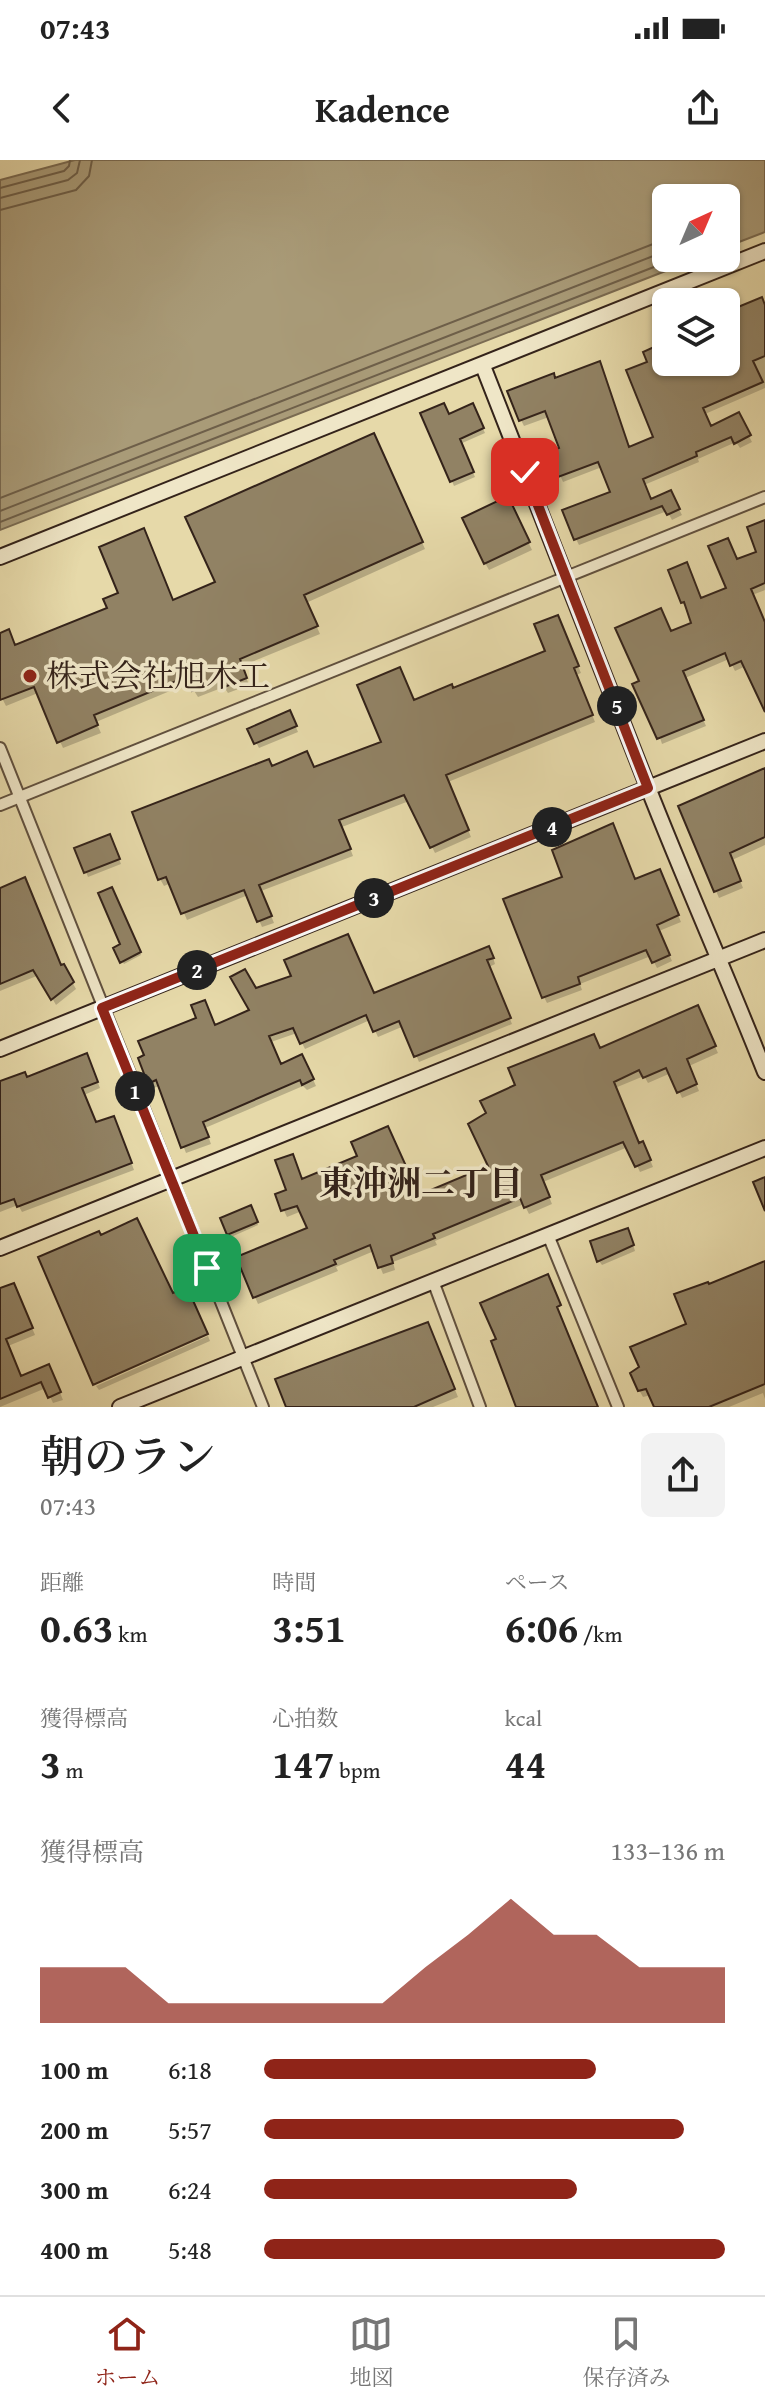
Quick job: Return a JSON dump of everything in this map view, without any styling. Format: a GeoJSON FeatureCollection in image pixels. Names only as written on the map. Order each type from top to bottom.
{"type":"FeatureCollection","features":[{"type":"Feature","properties":{"kind":"street"},"geometry":{"type":"LineString","coordinates":[[0,558],[765,251]]}},
{"type":"Feature","properties":{"kind":"street"},"geometry":{"type":"LineString","coordinates":[[0,558],[765,251]]}},
{"type":"Feature","properties":{"kind":"street"},"geometry":{"type":"LineString","coordinates":[[483,366],[648,788],[765,1072]]}},
{"type":"Feature","properties":{"kind":"street"},"geometry":{"type":"LineString","coordinates":[[0,805],[765,497]]}},
{"type":"Feature","properties":{"kind":"street"},"geometry":{"type":"LineString","coordinates":[[0,1049],[765,741]]}},
{"type":"Feature","properties":{"kind":"street"},"geometry":{"type":"LineString","coordinates":[[0,748],[263,1407]]}},
{"type":"Feature","properties":{"kind":"street"},"geometry":{"type":"LineString","coordinates":[[0,1248],[765,940]]}},
{"type":"Feature","properties":{"kind":"street"},"geometry":{"type":"LineString","coordinates":[[120,1407],[765,1148]]}},
{"type":"Feature","properties":{"kind":"street"},"geometry":{"type":"LineString","coordinates":[[548,1235],[618,1407]]}},
{"type":"Feature","properties":{"kind":"street"},"geometry":{"type":"LineString","coordinates":[[433,1281],[477,1406]]}},
{"type":"Feature","properties":{"kind":"water"},"geometry":{"type":"Polygon","coordinates":[[[75,160],[765,160],[765,232],[740,242],[740,184],[652,184],[652,272],[663,272],[0,530],[0,180],[75,160]]]}},
{"type":"Feature","properties":{"kind":"building"},"geometry":{"type":"Polygon","coordinates":[[[762,297],[765,305],[765,356],[753,361],[763,382],[703,408],[711,426],[739,412],[751,435],[734,444],[731,437],[696,452],[697,456],[643,479],[651,499],[671,490],[680,509],[667,515],[662,506],[574,540],[562,510],[610,492],[598,462],[558,477],[552,462],[543,466],[539,456],[559,448],[545,411],[519,421],[507,391],[554,373],[555,378],[600,361],[629,447],[653,437],[626,370],[647,362],[643,352],[652,348],[652,376],[740,376],[740,306],[762,297]]]}},
{"type":"Feature","properties":{"kind":"building"},"geometry":{"type":"Polygon","coordinates":[[[444,403],[449,414],[473,403],[484,428],[460,439],[474,472],[450,482],[420,413],[444,403]]]}},
{"type":"Feature","properties":{"kind":"building"},"geometry":{"type":"Polygon","coordinates":[[[374,433],[423,542],[304,595],[318,626],[240,659],[247,678],[222,688],[219,680],[192,691],[186,677],[94,715],[98,725],[57,743],[34,687],[0,700],[0,633],[9,629],[15,645],[107,608],[103,599],[118,593],[99,547],[144,528],[173,600],[215,582],[185,517],[374,433]]]}},
{"type":"Feature","properties":{"kind":"building"},"geometry":{"type":"Polygon","coordinates":[[[508,496],[530,542],[484,564],[462,518],[508,496]]]}},
{"type":"Feature","properties":{"kind":"building"},"geometry":{"type":"Polygon","coordinates":[[[765,520],[765,583],[751,589],[765,622],[765,712],[741,661],[730,666],[725,653],[683,671],[704,720],[657,739],[632,684],[639,681],[615,628],[661,608],[671,631],[691,623],[668,570],[687,562],[701,598],[726,588],[708,546],[728,538],[737,559],[756,552],[747,527],[765,520]]]}},
{"type":"Feature","properties":{"kind":"building"},"geometry":{"type":"Polygon","coordinates":[[[558,615],[579,666],[574,668],[593,715],[446,775],[469,830],[430,848],[404,795],[339,820],[351,849],[259,885],[272,916],[257,922],[244,890],[181,914],[166,877],[158,880],[132,812],[269,759],[272,766],[307,751],[314,767],[381,742],[357,685],[400,667],[414,700],[452,684],[453,688],[545,651],[534,624],[558,615]]]}},
{"type":"Feature","properties":{"kind":"building"},"geometry":{"type":"Polygon","coordinates":[[[290,710],[297,726],[254,744],[247,729],[290,710]]]}},
{"type":"Feature","properties":{"kind":"building"},"geometry":{"type":"Polygon","coordinates":[[[765,768],[765,837],[730,853],[741,881],[714,892],[678,806],[765,768]]]}},
{"type":"Feature","properties":{"kind":"building"},"geometry":{"type":"Polygon","coordinates":[[[613,823],[635,879],[660,869],[679,915],[657,925],[670,955],[652,963],[646,950],[578,977],[580,984],[542,998],[503,899],[562,877],[552,850],[613,823]]]}},
{"type":"Feature","properties":{"kind":"building"},"geometry":{"type":"Polygon","coordinates":[[[110,834],[120,859],[84,873],[74,848],[110,834]]]}},
{"type":"Feature","properties":{"kind":"building"},"geometry":{"type":"Polygon","coordinates":[[[25,877],[61,965],[64,964],[74,982],[51,1000],[33,970],[0,984],[0,888],[25,877]]]}},
{"type":"Feature","properties":{"kind":"building"},"geometry":{"type":"Polygon","coordinates":[[[112,887],[141,952],[120,963],[113,948],[120,944],[98,893],[112,887]]]}},
{"type":"Feature","properties":{"kind":"building"},"geometry":{"type":"Polygon","coordinates":[[[348,934],[374,993],[489,946],[494,958],[487,960],[511,1018],[414,1057],[399,1021],[373,1032],[366,1015],[300,1044],[293,1028],[269,1036],[281,1064],[302,1054],[314,1079],[302,1085],[300,1080],[203,1122],[209,1137],[181,1148],[156,1080],[148,1084],[138,1058],[144,1055],[138,1041],[196,1018],[191,1005],[205,1000],[215,1025],[249,1010],[230,977],[245,969],[256,988],[291,976],[284,960],[348,934]]]}},
{"type":"Feature","properties":{"kind":"building"},"geometry":{"type":"Polygon","coordinates":[[[698,1005],[716,1046],[687,1059],[697,1084],[677,1093],[666,1068],[643,1078],[639,1070],[614,1082],[639,1143],[643,1141],[651,1160],[635,1167],[623,1142],[541,1175],[550,1197],[524,1208],[520,1198],[433,1234],[435,1238],[391,1256],[393,1263],[378,1268],[370,1245],[334,1260],[336,1264],[253,1298],[236,1257],[307,1228],[297,1206],[281,1211],[275,1194],[286,1190],[275,1160],[293,1154],[302,1179],[357,1156],[351,1142],[388,1126],[419,1195],[488,1166],[468,1124],[486,1113],[480,1101],[515,1085],[508,1068],[594,1034],[600,1048],[698,1005]]]}},
{"type":"Feature","properties":{"kind":"building"},"geometry":{"type":"Polygon","coordinates":[[[87,1053],[98,1082],[82,1088],[96,1122],[114,1116],[132,1163],[17,1207],[14,1199],[0,1204],[0,1081],[25,1072],[27,1077],[87,1053]]]}},
{"type":"Feature","properties":{"kind":"building"},"geometry":{"type":"Polygon","coordinates":[[[765,1177],[765,1211],[753,1182],[765,1177]]]}},
{"type":"Feature","properties":{"kind":"building"},"geometry":{"type":"Polygon","coordinates":[[[251,1205],[258,1222],[227,1235],[220,1218],[251,1205]]]}},
{"type":"Feature","properties":{"kind":"building"},"geometry":{"type":"Polygon","coordinates":[[[137,1218],[173,1293],[187,1287],[208,1334],[93,1385],[38,1257],[99,1231],[101,1235],[137,1218]]]}},
{"type":"Feature","properties":{"kind":"building"},"geometry":{"type":"Polygon","coordinates":[[[628,1228],[634,1245],[597,1262],[590,1241],[628,1228]]]}},
{"type":"Feature","properties":{"kind":"building"},"geometry":{"type":"Polygon","coordinates":[[[765,1261],[765,1384],[709,1407],[654,1407],[646,1389],[638,1391],[630,1373],[639,1367],[630,1347],[686,1324],[674,1294],[709,1284],[765,1261]]]}},
{"type":"Feature","properties":{"kind":"building"},"geometry":{"type":"Polygon","coordinates":[[[548,1274],[561,1305],[557,1307],[598,1407],[516,1407],[491,1341],[496,1339],[480,1303],[548,1274]]]}},
{"type":"Feature","properties":{"kind":"building"},"geometry":{"type":"Polygon","coordinates":[[[14,1283],[33,1328],[6,1339],[21,1376],[49,1364],[61,1392],[48,1398],[41,1382],[0,1399],[0,1288],[14,1283]]]}},
{"type":"Feature","properties":{"kind":"building"},"geometry":{"type":"Polygon","coordinates":[[[428,1322],[455,1389],[414,1407],[286,1407],[275,1379],[428,1322]]]}},
{"type":"Feature","properties":{"kind":"place","name":"株式会社旭木工"},"geometry":{"type":"Point","coordinates":[30,676]}},
{"type":"Feature","properties":{"kind":"district","name":"東沖洲二丁目"},"geometry":{"type":"Point","coordinates":[421,1183]}},
{"type":"Feature","properties":{"kind":"route"},"geometry":{"type":"LineString","coordinates":[[207,1268],[102,1008],[648,788],[525,472]]}}]}
